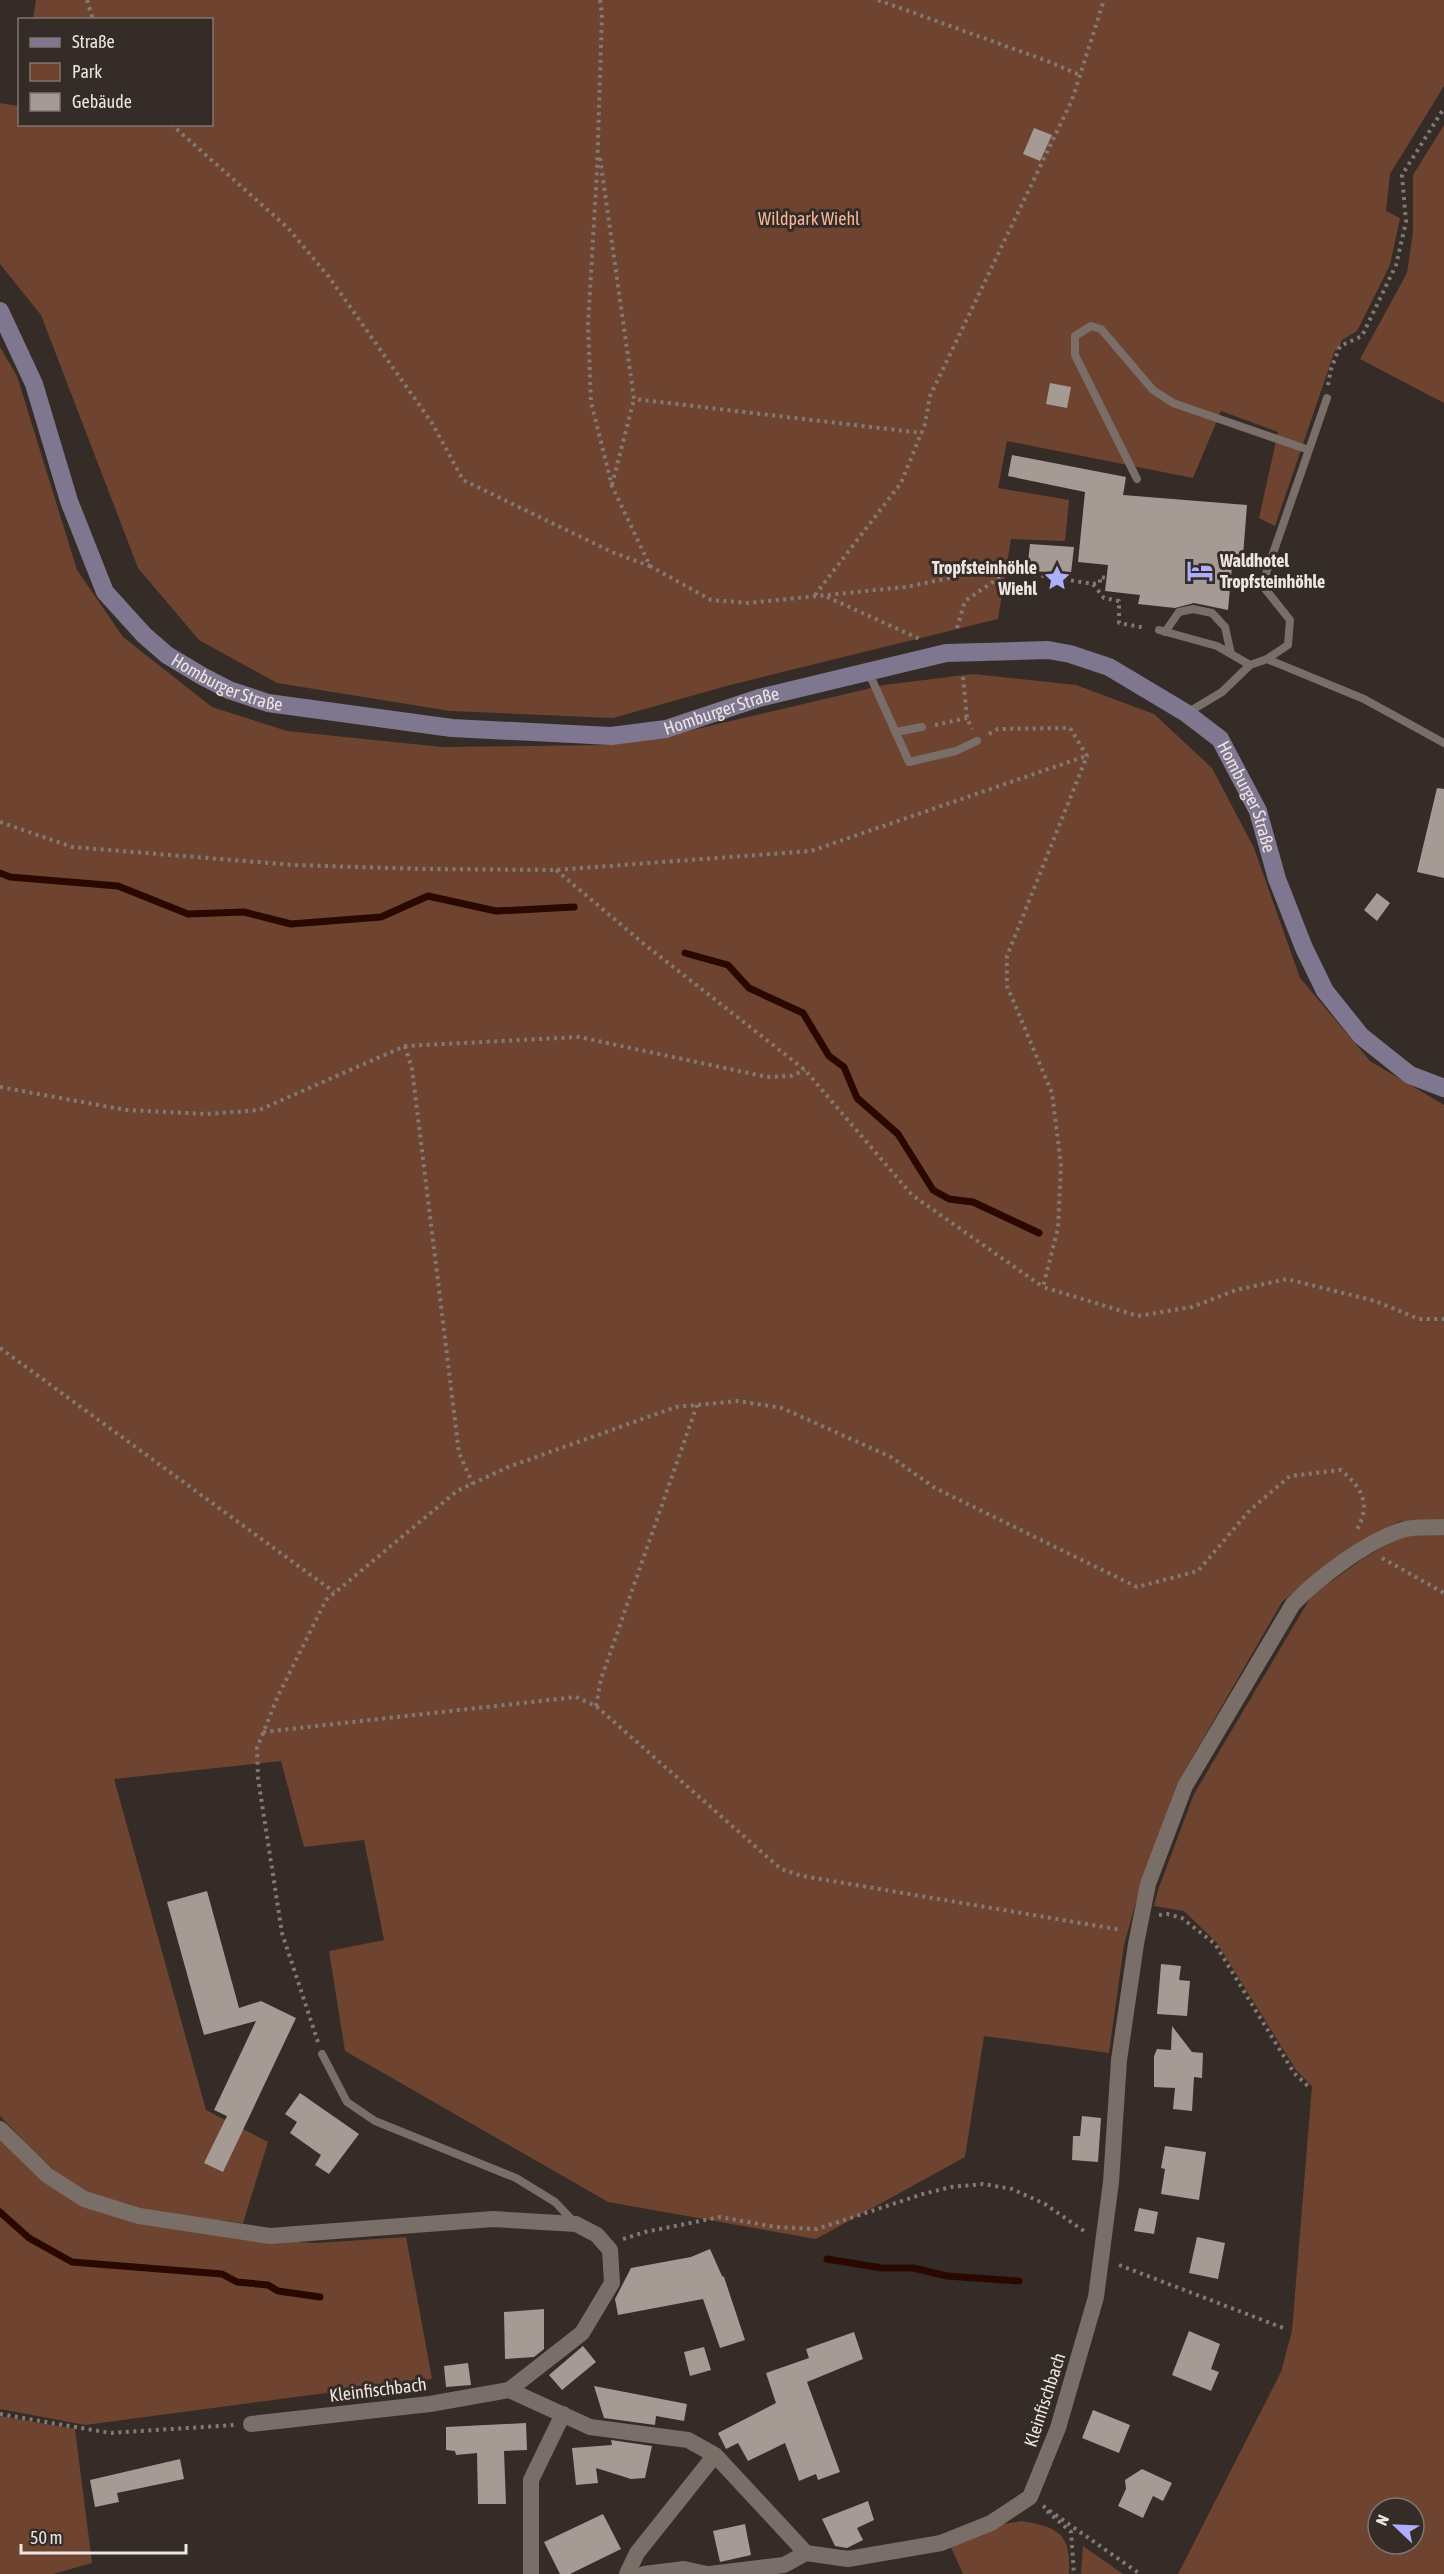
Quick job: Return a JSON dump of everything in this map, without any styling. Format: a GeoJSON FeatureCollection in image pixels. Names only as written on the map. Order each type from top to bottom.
{"type":"FeatureCollection","features":[{"type":"Feature","properties":{"kind":"main road","name":"Homburger Straße"},"geometry":{"type":"LineString","coordinates":[[0,311],[34,384],[69,501],[105,592],[144,635],[166,655],[229,690],[268,703],[452,728],[611,736],[666,729],[759,698],[946,653],[1048,650],[1070,654],[1109,667],[1186,713],[1220,739],[1258,811],[1278,879],[1304,948],[1325,991],[1361,1036],[1410,1075],[1444,1088]]}},
{"type":"Feature","properties":{"kind":"street","name":"Kleinfischbach"},"geometry":{"type":"LineString","coordinates":[[1030,2497],[1058,2428],[1096,2296],[1111,2182],[1119,2060],[1138,1932],[1148,1884],[1185,1786],[1293,1604],[1310,1587],[1366,1548],[1403,1529],[1444,1527]]}},
{"type":"Feature","properties":{"kind":"street"},"geometry":{"type":"LineString","coordinates":[[0,2129],[47,2175],[84,2199],[139,2216],[270,2236],[493,2219],[576,2224],[597,2235],[605,2244]]}},
{"type":"Feature","properties":{"kind":"street","name":"Kleinfischbach"},"geometry":{"type":"LineString","coordinates":[[251,2424],[430,2404],[509,2390],[582,2333],[612,2283],[610,2250],[605,2244]]}},
{"type":"Feature","properties":{"kind":"street"},"geometry":{"type":"LineString","coordinates":[[509,2390],[590,2427],[688,2440],[715,2455],[806,2553]]}},
{"type":"Feature","properties":{"kind":"street"},"geometry":{"type":"LineString","coordinates":[[531,2574],[531,2480],[563,2414]]}},
{"type":"Feature","properties":{"kind":"street"},"geometry":{"type":"LineString","coordinates":[[627,2574],[637,2553],[715,2455]]}},
{"type":"Feature","properties":{"kind":"street"},"geometry":{"type":"LineString","coordinates":[[644,2574],[684,2569],[709,2574],[784,2565],[806,2553],[848,2559],[940,2542],[991,2523],[1030,2497]]}},
{"type":"Feature","properties":{"kind":"lane"},"geometry":{"type":"LineString","coordinates":[[1137,479],[1075,355],[1075,336],[1091,326],[1101,329],[1154,390],[1173,403],[1310,450]]}},
{"type":"Feature","properties":{"kind":"lane"},"geometry":{"type":"LineString","coordinates":[[1186,713],[1222,692],[1250,665],[1267,659],[1288,645],[1290,620],[1262,585],[1327,398]]}},
{"type":"Feature","properties":{"kind":"lane"},"geometry":{"type":"LineString","coordinates":[[1231,654],[1225,627],[1212,613],[1193,609],[1179,612],[1162,631],[1217,646],[1250,665]]}},
{"type":"Feature","properties":{"kind":"lane"},"geometry":{"type":"LineString","coordinates":[[1267,659],[1364,699],[1444,743]]}},
{"type":"Feature","properties":{"kind":"lane"},"geometry":{"type":"LineString","coordinates":[[868,671],[909,762],[956,751],[977,741]]}},
{"type":"Feature","properties":{"kind":"lane"},"geometry":{"type":"LineString","coordinates":[[896,732],[922,727]]}},
{"type":"Feature","properties":{"kind":"lane"},"geometry":{"type":"LineString","coordinates":[[322,2054],[347,2102],[356,2109],[375,2121],[516,2178],[555,2202],[576,2224]]}},
{"type":"Feature","properties":{"kind":"path"},"geometry":{"type":"LineString","coordinates":[[87,0],[92,18]]}},
{"type":"Feature","properties":{"kind":"path"},"geometry":{"type":"LineString","coordinates":[[600,0],[602,14],[598,146],[588,324],[591,402],[612,486],[650,566]]}},
{"type":"Feature","properties":{"kind":"path"},"geometry":{"type":"LineString","coordinates":[[878,0],[1050,62],[1082,76]]}},
{"type":"Feature","properties":{"kind":"path"},"geometry":{"type":"LineString","coordinates":[[815,595],[901,483],[922,433],[930,396],[1036,180],[1082,76],[1104,0]]}},
{"type":"Feature","properties":{"kind":"path"},"geometry":{"type":"LineString","coordinates":[[1327,398],[1330,369],[1340,346],[1362,336],[1396,265],[1406,222],[1402,175],[1444,108]]}},
{"type":"Feature","properties":{"kind":"path"},"geometry":{"type":"LineString","coordinates":[[173,126],[288,228],[329,277],[432,423],[462,480],[614,553],[650,566],[711,600],[748,603],[906,587],[1008,566],[1026,573],[1093,584],[1100,583],[1100,577],[1106,578]]}},
{"type":"Feature","properties":{"kind":"path"},"geometry":{"type":"LineString","coordinates":[[598,146],[634,399],[612,486]]}},
{"type":"Feature","properties":{"kind":"path"},"geometry":{"type":"LineString","coordinates":[[634,399],[922,433]]}},
{"type":"Feature","properties":{"kind":"path"},"geometry":{"type":"LineString","coordinates":[[957,628],[965,601],[1000,578],[1008,566]]}},
{"type":"Feature","properties":{"kind":"path"},"geometry":{"type":"LineString","coordinates":[[1093,584],[1104,598],[1119,601],[1119,623],[1162,631]]}},
{"type":"Feature","properties":{"kind":"path"},"geometry":{"type":"LineString","coordinates":[[827,596],[897,627],[946,653]]}},
{"type":"Feature","properties":{"kind":"path"},"geometry":{"type":"LineString","coordinates":[[922,727],[967,718],[963,677]]}},
{"type":"Feature","properties":{"kind":"path"},"geometry":{"type":"LineString","coordinates":[[977,741],[999,729],[1070,728],[1087,756]]}},
{"type":"Feature","properties":{"kind":"path"},"geometry":{"type":"LineString","coordinates":[[0,822],[72,847],[294,865],[423,870],[555,870],[811,851],[1087,756]]}},
{"type":"Feature","properties":{"kind":"path"},"geometry":{"type":"LineString","coordinates":[[1043,1287],[1058,1228],[1062,1165],[1052,1093],[1007,986],[1007,956],[1087,756]]}},
{"type":"Feature","properties":{"kind":"path"},"geometry":{"type":"LineString","coordinates":[[555,870],[644,944],[805,1070],[912,1195],[1043,1287],[1138,1317],[1192,1307],[1236,1290],[1287,1279],[1375,1301],[1419,1319],[1444,1319]]}},
{"type":"Feature","properties":{"kind":"path"},"geometry":{"type":"LineString","coordinates":[[0,1087],[126,1110],[207,1114],[259,1110],[405,1046],[579,1036],[766,1077],[791,1076],[805,1070]]}},
{"type":"Feature","properties":{"kind":"path"},"geometry":{"type":"LineString","coordinates":[[405,1046],[412,1069],[459,1452],[473,1484]]}},
{"type":"Feature","properties":{"kind":"path"},"geometry":{"type":"LineString","coordinates":[[0,1348],[334,1592]]}},
{"type":"Feature","properties":{"kind":"path"},"geometry":{"type":"LineString","coordinates":[[322,2054],[282,1933],[258,1778],[257,1748],[326,1600],[457,1491],[508,1467],[676,1407],[738,1401],[782,1408],[891,1457],[935,1488],[1137,1587],[1198,1571],[1250,1510],[1290,1476],[1341,1470],[1360,1487],[1364,1517],[1353,1536]]}},
{"type":"Feature","properties":{"kind":"path"},"geometry":{"type":"LineString","coordinates":[[596,1707],[601,1679],[697,1405]]}},
{"type":"Feature","properties":{"kind":"path"},"geometry":{"type":"LineString","coordinates":[[1366,1548],[1444,1593]]}},
{"type":"Feature","properties":{"kind":"path"},"geometry":{"type":"LineString","coordinates":[[263,1732],[576,1697],[596,1707],[781,1869],[802,1876],[1138,1932],[1167,1914],[1182,1918],[1215,1944],[1294,2073],[1308,2086]]}},
{"type":"Feature","properties":{"kind":"path"},"geometry":{"type":"LineString","coordinates":[[605,2244],[645,2232],[720,2217],[775,2227],[817,2229],[923,2194],[951,2187],[984,2184],[1012,2189],[1045,2204],[1103,2244],[1115,2264],[1286,2329]]}},
{"type":"Feature","properties":{"kind":"path"},"geometry":{"type":"LineString","coordinates":[[0,2414],[110,2433],[251,2424]]}},
{"type":"Feature","properties":{"kind":"path"},"geometry":{"type":"LineString","coordinates":[[1030,2497],[1071,2532],[1074,2574]]}},
{"type":"Feature","properties":{"kind":"path"},"geometry":{"type":"LineString","coordinates":[[1030,2497],[1140,2574]]}},
{"type":"Feature","properties":{"kind":"green space","name":"Wildpark Wiehl"},"geometry":{"type":"Polygon","coordinates":[[[36,0],[1444,0],[1444,86],[1390,174],[1386,211],[1400,218],[1390,265],[1357,331],[1342,340],[1338,350],[1335,350],[1275,526],[1259,518],[1278,432],[1221,411],[1193,478],[1007,441],[998,488],[1069,500],[1065,541],[1011,539],[998,619],[730,685],[613,718],[450,711],[277,683],[199,640],[138,568],[41,315],[0,264],[0,103],[18,106],[18,126],[213,126],[213,18],[33,18],[36,0]]]}},
{"type":"Feature","properties":{"kind":"green space"},"geometry":{"type":"Polygon","coordinates":[[[1444,125],[1444,403],[1360,359],[1407,273],[1413,232],[1413,175],[1444,125]]]}},
{"type":"Feature","properties":{"kind":"green space"},"geometry":{"type":"Polygon","coordinates":[[[0,347],[17,376],[77,570],[123,637],[212,707],[287,731],[442,747],[606,745],[671,735],[884,685],[973,674],[1076,685],[1154,714],[1212,768],[1254,848],[1300,978],[1370,1061],[1444,1105],[1444,1520],[1400,1521],[1332,1560],[1282,1602],[1177,1784],[1141,1884],[1124,1945],[1109,2053],[984,2036],[965,2157],[816,2239],[608,2202],[345,2051],[329,1951],[384,1940],[364,1840],[304,1847],[281,1761],[114,1779],[206,2110],[268,2142],[243,2223],[153,2212],[108,2201],[88,2193],[51,2167],[0,2116],[0,347]]]}},
{"type":"Feature","properties":{"kind":"green space"},"geometry":{"type":"Polygon","coordinates":[[[1444,1534],[1444,2574],[1178,2574],[1281,2372],[1292,2331],[1312,2086],[1296,2070],[1217,1943],[1184,1911],[1154,1906],[1194,1794],[1312,1595],[1364,1558],[1404,1535],[1444,1534]]]}},
{"type":"Feature","properties":{"kind":"green space"},"geometry":{"type":"Polygon","coordinates":[[[0,2137],[80,2201],[238,2239],[317,2243],[406,2237],[432,2379],[85,2425],[0,2409],[0,2137]]]}},
{"type":"Feature","properties":{"kind":"green space"},"geometry":{"type":"Polygon","coordinates":[[[0,2416],[75,2429],[92,2563],[53,2574],[0,2574],[0,2416]]]}},
{"type":"Feature","properties":{"kind":"green space"},"geometry":{"type":"Polygon","coordinates":[[[1021,2521],[1045,2526],[1060,2535],[1068,2550],[1069,2574],[963,2574],[949,2543],[999,2525],[1021,2521]]]}},
{"type":"Feature","properties":{"kind":"green space"},"geometry":{"type":"Polygon","coordinates":[[[1083,2546],[1123,2574],[1081,2574],[1083,2546]]]}},
{"type":"Feature","properties":{"kind":"building"},"geometry":{"type":"Polygon","coordinates":[[[1034,128],[1052,135],[1040,161],[1023,154],[1034,128]]]}},
{"type":"Feature","properties":{"kind":"building"},"geometry":{"type":"Polygon","coordinates":[[[1050,383],[1071,387],[1067,408],[1046,404],[1050,383]]]}},
{"type":"Feature","properties":{"kind":"building"},"geometry":{"type":"Polygon","coordinates":[[[1012,455],[1126,477],[1123,495],[1247,505],[1243,556],[1233,555],[1228,610],[1194,603],[1175,608],[1138,604],[1140,595],[1105,591],[1108,565],[1078,562],[1085,492],[1008,476],[1012,455]]]}},
{"type":"Feature","properties":{"kind":"building"},"geometry":{"type":"Polygon","coordinates":[[[1030,544],[1074,547],[1071,573],[1027,571],[1030,544]]]}},
{"type":"Feature","properties":{"kind":"building"},"geometry":{"type":"Polygon","coordinates":[[[1437,788],[1444,789],[1444,878],[1417,872],[1437,788]]]}},
{"type":"Feature","properties":{"kind":"building"},"geometry":{"type":"Polygon","coordinates":[[[1377,893],[1390,903],[1377,921],[1364,910],[1377,893]]]}},
{"type":"Feature","properties":{"kind":"building"},"geometry":{"type":"Polygon","coordinates":[[[207,1891],[239,2008],[261,2001],[296,2018],[223,2172],[204,2163],[227,2116],[214,2110],[256,2021],[204,2035],[167,1902],[207,1891]]]}},
{"type":"Feature","properties":{"kind":"building"},"geometry":{"type":"Polygon","coordinates":[[[1161,1964],[1181,1966],[1179,1980],[1190,1981],[1187,2016],[1157,2014],[1161,1964]]]}},
{"type":"Feature","properties":{"kind":"building"},"geometry":{"type":"Polygon","coordinates":[[[1172,2026],[1192,2052],[1203,2053],[1202,2078],[1194,2077],[1192,2111],[1173,2109],[1175,2088],[1154,2087],[1154,2056],[1157,2049],[1171,2050],[1172,2026]]]}},
{"type":"Feature","properties":{"kind":"building"},"geometry":{"type":"Polygon","coordinates":[[[300,2093],[359,2134],[329,2174],[315,2165],[321,2155],[290,2133],[297,2122],[285,2114],[300,2093]]]}},
{"type":"Feature","properties":{"kind":"building"},"geometry":{"type":"Polygon","coordinates":[[[1082,2116],[1101,2118],[1098,2162],[1072,2160],[1073,2136],[1080,2136],[1082,2116]]]}},
{"type":"Feature","properties":{"kind":"building"},"geometry":{"type":"Polygon","coordinates":[[[1165,2146],[1206,2152],[1199,2200],[1161,2194],[1165,2169],[1161,2168],[1165,2146]]]}},
{"type":"Feature","properties":{"kind":"building"},"geometry":{"type":"Polygon","coordinates":[[[1139,2208],[1158,2212],[1154,2234],[1134,2231],[1139,2208]]]}},
{"type":"Feature","properties":{"kind":"building"},"geometry":{"type":"Polygon","coordinates":[[[1197,2237],[1225,2243],[1218,2279],[1189,2273],[1197,2237]]]}},
{"type":"Feature","properties":{"kind":"building"},"geometry":{"type":"Polygon","coordinates":[[[710,2249],[724,2277],[745,2340],[720,2348],[703,2299],[618,2315],[615,2299],[631,2268],[691,2257],[710,2249]]]}},
{"type":"Feature","properties":{"kind":"building"},"geometry":{"type":"Polygon","coordinates":[[[544,2309],[544,2349],[534,2357],[505,2359],[504,2312],[544,2309]]]}},
{"type":"Feature","properties":{"kind":"building"},"geometry":{"type":"Polygon","coordinates":[[[1189,2331],[1220,2344],[1211,2369],[1219,2372],[1211,2391],[1172,2375],[1189,2331]]]}},
{"type":"Feature","properties":{"kind":"building"},"geometry":{"type":"Polygon","coordinates":[[[854,2332],[863,2359],[807,2382],[840,2472],[818,2480],[816,2474],[799,2481],[785,2443],[748,2461],[738,2443],[726,2449],[718,2433],[776,2403],[766,2373],[809,2358],[806,2349],[854,2332]]]}},
{"type":"Feature","properties":{"kind":"building"},"geometry":{"type":"Polygon","coordinates":[[[583,2346],[596,2362],[562,2390],[549,2375],[583,2346]]]}},
{"type":"Feature","properties":{"kind":"building"},"geometry":{"type":"Polygon","coordinates":[[[704,2347],[711,2370],[690,2376],[684,2352],[704,2347]]]}},
{"type":"Feature","properties":{"kind":"building"},"geometry":{"type":"Polygon","coordinates":[[[468,2363],[471,2385],[446,2387],[444,2366],[468,2363]]]}},
{"type":"Feature","properties":{"kind":"building"},"geometry":{"type":"Polygon","coordinates":[[[594,2386],[687,2404],[684,2421],[656,2416],[655,2425],[604,2418],[594,2386]]]}},
{"type":"Feature","properties":{"kind":"building"},"geometry":{"type":"Polygon","coordinates":[[[1093,2410],[1130,2425],[1119,2453],[1082,2438],[1093,2410]]]}},
{"type":"Feature","properties":{"kind":"building"},"geometry":{"type":"Polygon","coordinates":[[[526,2423],[527,2450],[504,2451],[506,2504],[478,2504],[477,2453],[456,2455],[455,2451],[446,2450],[446,2427],[526,2423]]]}},
{"type":"Feature","properties":{"kind":"building"},"geometry":{"type":"Polygon","coordinates":[[[611,2440],[652,2446],[645,2478],[631,2479],[596,2468],[598,2483],[576,2485],[572,2448],[612,2445],[611,2440]]]}},
{"type":"Feature","properties":{"kind":"building"},"geometry":{"type":"Polygon","coordinates":[[[180,2459],[184,2479],[117,2493],[119,2502],[95,2507],[90,2480],[180,2459]]]}},
{"type":"Feature","properties":{"kind":"building"},"geometry":{"type":"Polygon","coordinates":[[[1142,2469],[1172,2483],[1163,2501],[1153,2496],[1143,2518],[1118,2506],[1126,2489],[1125,2480],[1142,2469]]]}},
{"type":"Feature","properties":{"kind":"building"},"geometry":{"type":"Polygon","coordinates":[[[868,2501],[874,2520],[857,2528],[863,2540],[847,2548],[835,2546],[822,2519],[868,2501]]]}},
{"type":"Feature","properties":{"kind":"building"},"geometry":{"type":"Polygon","coordinates":[[[603,2514],[621,2549],[570,2574],[560,2574],[544,2542],[603,2514]]]}},
{"type":"Feature","properties":{"kind":"building"},"geometry":{"type":"Polygon","coordinates":[[[745,2524],[751,2555],[720,2562],[713,2531],[745,2524]]]}},
{"type":"Feature","properties":{"kind":"waterway"},"geometry":{"type":"LineString","coordinates":[[0,873],[10,877],[118,886],[188,914],[244,912],[291,924],[381,917],[428,896],[496,911],[574,907]]}},
{"type":"Feature","properties":{"kind":"waterway"},"geometry":{"type":"LineString","coordinates":[[685,953],[728,965],[749,988],[803,1013],[829,1056],[844,1067],[857,1098],[898,1134],[933,1190],[949,1199],[973,1202],[1039,1233]]}},
{"type":"Feature","properties":{"kind":"waterway"},"geometry":{"type":"LineString","coordinates":[[0,2212],[29,2238],[72,2262],[222,2274],[237,2282],[268,2285],[278,2291],[320,2297]]}},
{"type":"Feature","properties":{"kind":"waterway"},"geometry":{"type":"LineString","coordinates":[[827,2259],[882,2268],[913,2268],[947,2276],[1019,2281]]}},
{"type":"Feature","properties":{"kind":"place","name":"Waldhotel Tropfsteinhöhle"},"geometry":{"type":"Point","coordinates":[1200,571]}},
{"type":"Feature","properties":{"kind":"place","name":"Tropfsteinhöhle Wiehl"},"geometry":{"type":"Point","coordinates":[1057,578]}}]}
